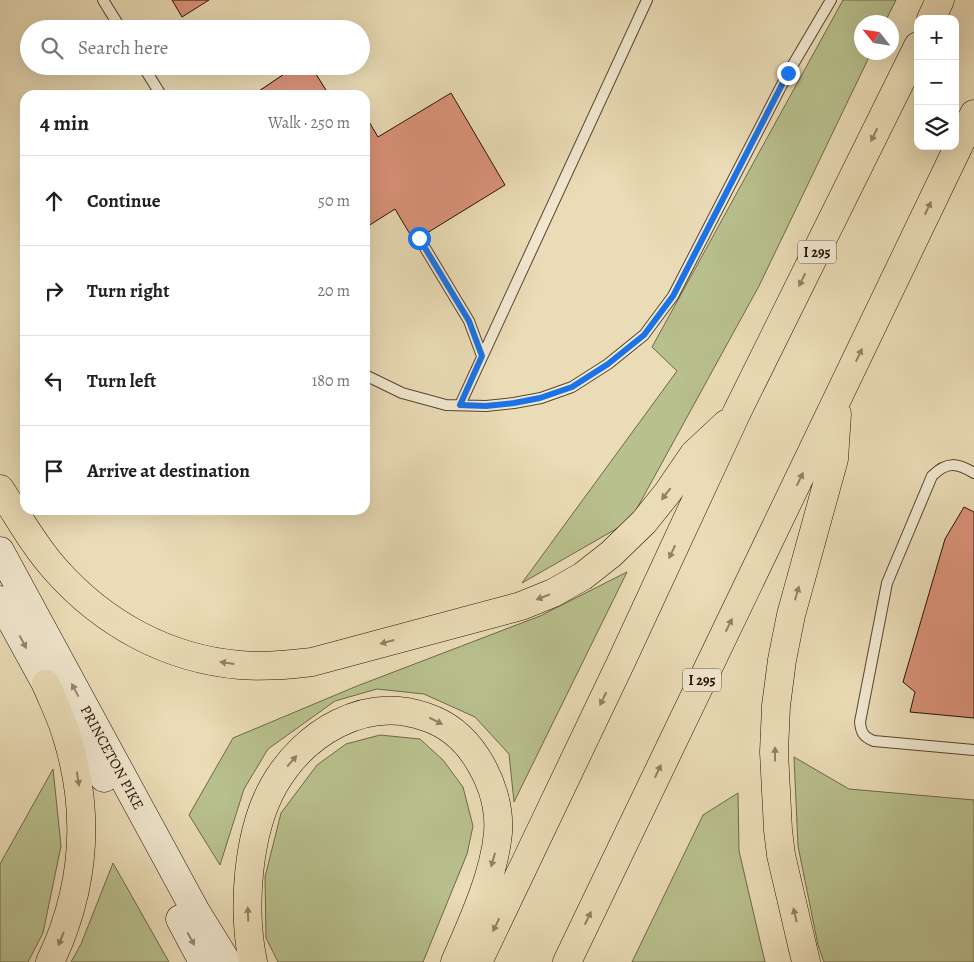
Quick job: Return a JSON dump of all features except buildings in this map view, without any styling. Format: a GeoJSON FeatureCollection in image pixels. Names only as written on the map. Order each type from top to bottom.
{"type":"FeatureCollection","features":[{"type":"Feature","properties":{"kind":"highway"},"geometry":{"type":"LineString","coordinates":[[933,15],[940,0]]}},
{"type":"Feature","properties":{"kind":"highway","name":"I 295"},"geometry":{"type":"LineString","coordinates":[[478,962],[614,678],[737,412],[914,54]]}},
{"type":"Feature","properties":{"kind":"highway","name":"I 295"},"geometry":{"type":"LineString","coordinates":[[568,962],[974,114]]}},
{"type":"Feature","properties":{"kind":"highway"},"geometry":{"type":"LineString","coordinates":[[806,962],[781,855],[779,838],[774,752],[776,706],[790,615],[834,459],[838,399]]}},
{"type":"Feature","properties":{"kind":"highway"},"geometry":{"type":"LineString","coordinates":[[0,489],[55,570],[82,597],[108,617],[140,637],[171,650],[208,660],[241,665],[279,666],[312,662],[331,657],[521,606],[553,593],[583,576],[611,554],[644,522],[668,492],[694,454],[737,412]]}},
{"type":"Feature","properties":{"kind":"highway"},"geometry":{"type":"LineString","coordinates":[[46,684],[67,735],[82,805],[79,876],[71,911],[61,940],[50,962]]}},
{"type":"Feature","properties":{"kind":"highway"},"geometry":{"type":"LineString","coordinates":[[252,962],[248,912],[249,877],[254,842],[262,811],[274,785],[290,762],[308,744],[328,729],[350,718],[371,711],[391,709],[414,713],[428,718],[455,733],[472,750],[484,769],[494,795],[498,817],[495,850],[487,882],[455,962]]}},
{"type":"Feature","properties":{"kind":"main road","name":"PRINCETON PIKE"},"geometry":{"type":"LineString","coordinates":[[0,551],[195,910],[227,962]]}},
{"type":"Feature","properties":{"kind":"main road","name":"PRINCETON PIKE"},"geometry":{"type":"LineString","coordinates":[[0,600],[46,684],[103,777],[203,962]]}},
{"type":"Feature","properties":{"kind":"lane"},"geometry":{"type":"LineString","coordinates":[[104,0],[116,20]]}},
{"type":"Feature","properties":{"kind":"lane"},"geometry":{"type":"LineString","coordinates":[[460,405],[647,0]]}},
{"type":"Feature","properties":{"kind":"lane"},"geometry":{"type":"LineString","coordinates":[[370,377],[402,393],[446,405],[486,406],[514,403],[540,398],[572,387],[608,364],[644,335],[673,296],[788,73],[831,0]]}},
{"type":"Feature","properties":{"kind":"lane"},"geometry":{"type":"LineString","coordinates":[[149,75],[158,90]]}},
{"type":"Feature","properties":{"kind":"lane"},"geometry":{"type":"LineString","coordinates":[[419,238],[469,321],[482,356]]}},
{"type":"Feature","properties":{"kind":"lane"},"geometry":{"type":"LineString","coordinates":[[974,473],[954,464],[938,469],[932,476],[887,583],[860,722],[861,732],[866,738],[874,741],[974,750]]}},
{"type":"Feature","properties":{"kind":"green space"},"geometry":{"type":"Polygon","coordinates":[[[843,0],[896,0],[888,15],[854,15],[854,60],[868,60],[759,286],[630,521],[522,583],[677,371],[652,347],[843,0]]]}},
{"type":"Feature","properties":{"kind":"green space"},"geometry":{"type":"Polygon","coordinates":[[[627,572],[514,802],[509,754],[475,717],[424,694],[377,689],[335,701],[268,749],[244,789],[220,865],[189,815],[233,738],[357,686],[540,616],[627,572]]]}},
{"type":"Feature","properties":{"kind":"green space"},"geometry":{"type":"Polygon","coordinates":[[[380,735],[420,739],[443,760],[463,787],[473,826],[467,854],[423,962],[278,962],[266,938],[265,877],[281,813],[317,765],[346,744],[380,735]]]}},
{"type":"Feature","properties":{"kind":"green space"},"geometry":{"type":"Polygon","coordinates":[[[794,757],[849,789],[974,800],[974,962],[824,962],[818,945],[798,846],[794,757]]]}},
{"type":"Feature","properties":{"kind":"green space"},"geometry":{"type":"Polygon","coordinates":[[[53,769],[61,846],[43,933],[28,962],[0,962],[0,864],[53,769]]]}},
{"type":"Feature","properties":{"kind":"green space"},"geometry":{"type":"Polygon","coordinates":[[[738,793],[739,851],[765,962],[632,962],[703,815],[738,793]]]}},
{"type":"Feature","properties":{"kind":"green space"},"geometry":{"type":"Polygon","coordinates":[[[113,863],[169,962],[71,962],[81,944],[113,863]]]}},
{"type":"Feature","properties":{"kind":"route"},"geometry":{"type":"LineString","coordinates":[[419,238],[469,321],[482,356],[460,405],[486,406],[514,403],[540,398],[572,387],[608,364],[644,335],[673,296],[788,73]]}}]}
